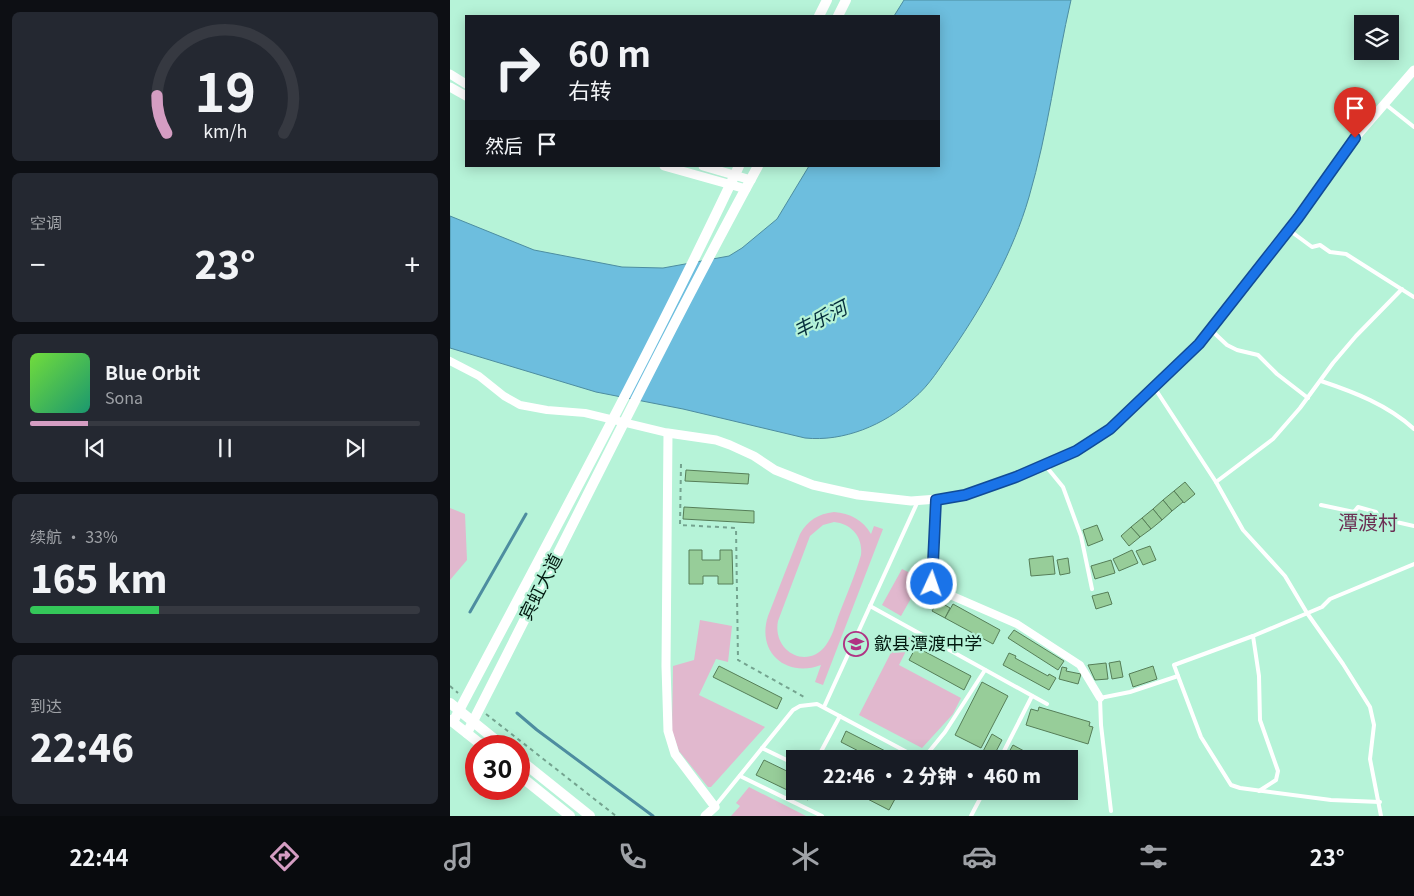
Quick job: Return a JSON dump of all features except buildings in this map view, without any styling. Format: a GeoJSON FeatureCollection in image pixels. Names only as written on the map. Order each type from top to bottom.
{"type":"FeatureCollection","features":[{"type":"Feature","properties":{"kind":"main road"},"geometry":{"type":"LineString","coordinates":[[820,15],[827,0]]}},
{"type":"Feature","properties":{"kind":"main road"},"geometry":{"type":"LineString","coordinates":[[838,15],[846,0]]}},
{"type":"Feature","properties":{"kind":"main road"},"geometry":{"type":"LineString","coordinates":[[748,184],[757,167]]}},
{"type":"Feature","properties":{"kind":"main road","name":"宾虹大道"},"geometry":{"type":"LineString","coordinates":[[452,721],[466,698],[603,437],[735,175]]}},
{"type":"Feature","properties":{"kind":"main road","name":"宾虹大道"},"geometry":{"type":"LineString","coordinates":[[467,733],[748,184]]}},
{"type":"Feature","properties":{"kind":"main road"},"geometry":{"type":"LineString","coordinates":[[450,703],[489,735]]}},
{"type":"Feature","properties":{"kind":"main road"},"geometry":{"type":"LineString","coordinates":[[452,721],[469,735]]}},
{"type":"Feature","properties":{"kind":"main road"},"geometry":{"type":"LineString","coordinates":[[530,768],[590,816]]}},
{"type":"Feature","properties":{"kind":"main road"},"geometry":{"type":"LineString","coordinates":[[530,784],[570,816]]}},
{"type":"Feature","properties":{"kind":"street"},"geometry":{"type":"LineString","coordinates":[[450,361],[479,376],[504,396],[520,405],[546,410],[585,413],[668,433],[716,440],[754,456],[789,477],[813,485],[858,495],[918,501],[936,500],[979,491],[1045,465],[1076,451],[1100,437],[1199,344],[1288,229],[1355,138],[1414,70]]}},
{"type":"Feature","properties":{"kind":"street"},"geometry":{"type":"LineString","coordinates":[[450,74],[465,83]]}},
{"type":"Feature","properties":{"kind":"street"},"geometry":{"type":"LineString","coordinates":[[450,87],[465,95]]}},
{"type":"Feature","properties":{"kind":"street"},"geometry":{"type":"LineString","coordinates":[[672,167],[735,175]]}},
{"type":"Feature","properties":{"kind":"street"},"geometry":{"type":"LineString","coordinates":[[707,167],[735,175],[748,184]]}},
{"type":"Feature","properties":{"kind":"street"},"geometry":{"type":"LineString","coordinates":[[668,433],[666,666],[668,731],[675,754],[715,807],[705,816]]}},
{"type":"Feature","properties":{"kind":"street"},"geometry":{"type":"LineString","coordinates":[[936,500],[932,581],[934,588],[1017,624],[1080,665],[1100,698]]}},
{"type":"Feature","properties":{"kind":"lane"},"geometry":{"type":"LineString","coordinates":[[1385,104],[1414,127]]}},
{"type":"Feature","properties":{"kind":"lane"},"geometry":{"type":"LineString","coordinates":[[1288,229],[1312,247],[1320,246],[1330,252],[1346,254],[1414,296]]}},
{"type":"Feature","properties":{"kind":"lane"},"geometry":{"type":"LineString","coordinates":[[1216,482],[1274,439],[1356,336],[1402,289]]}},
{"type":"Feature","properties":{"kind":"lane"},"geometry":{"type":"LineString","coordinates":[[1210,329],[1227,346],[1258,356],[1277,374],[1308,398]]}},
{"type":"Feature","properties":{"kind":"lane"},"geometry":{"type":"LineString","coordinates":[[1321,381],[1354,392],[1401,418],[1414,429]]}},
{"type":"Feature","properties":{"kind":"lane"},"geometry":{"type":"LineString","coordinates":[[1154,387],[1216,482],[1244,530],[1285,576],[1307,613],[1343,664],[1370,707],[1374,725],[1370,759],[1380,802],[1381,816]]}},
{"type":"Feature","properties":{"kind":"lane"},"geometry":{"type":"LineString","coordinates":[[1045,465],[1065,493],[1080,536],[1092,589]]}},
{"type":"Feature","properties":{"kind":"lane"},"geometry":{"type":"LineString","coordinates":[[824,708],[918,501]]}},
{"type":"Feature","properties":{"kind":"lane"},"geometry":{"type":"LineString","coordinates":[[1321,505],[1354,512],[1358,507],[1376,512],[1379,518],[1414,526]]}},
{"type":"Feature","properties":{"kind":"lane"},"geometry":{"type":"LineString","coordinates":[[1380,802],[1331,800],[1259,791],[1231,785],[1201,737],[1174,665],[1253,636],[1322,607],[1330,599],[1414,564]]}},
{"type":"Feature","properties":{"kind":"lane"},"geometry":{"type":"LineString","coordinates":[[870,606],[1046,704]]}},
{"type":"Feature","properties":{"kind":"lane"},"geometry":{"type":"LineString","coordinates":[[1253,636],[1259,676],[1260,720],[1278,771],[1276,780],[1259,791]]}},
{"type":"Feature","properties":{"kind":"lane"},"geometry":{"type":"LineString","coordinates":[[930,750],[945,732],[985,670]]}},
{"type":"Feature","properties":{"kind":"lane"},"geometry":{"type":"LineString","coordinates":[[1111,811],[1101,725],[1100,698],[1130,692],[1178,676]]}},
{"type":"Feature","properties":{"kind":"lane"},"geometry":{"type":"LineString","coordinates":[[1005,750],[1032,696]]}},
{"type":"Feature","properties":{"kind":"lane"},"geometry":{"type":"LineString","coordinates":[[715,807],[793,710],[800,706],[817,704],[905,750]]}},
{"type":"Feature","properties":{"kind":"lane"},"geometry":{"type":"LineString","coordinates":[[822,750],[840,716]]}},
{"type":"Feature","properties":{"kind":"lane"},"geometry":{"type":"LineString","coordinates":[[762,748],[786,760]]}},
{"type":"Feature","properties":{"kind":"lane"},"geometry":{"type":"LineString","coordinates":[[740,776],[822,816]]}},
{"type":"Feature","properties":{"kind":"lane"},"geometry":{"type":"LineString","coordinates":[[971,816],[979,800]]}},
{"type":"Feature","properties":{"kind":"path"},"geometry":{"type":"LineString","coordinates":[[681,464],[680,525],[736,528],[738,660],[817,704]]}},
{"type":"Feature","properties":{"kind":"path"},"geometry":{"type":"LineString","coordinates":[[450,686],[466,698]]}},
{"type":"Feature","properties":{"kind":"path"},"geometry":{"type":"LineString","coordinates":[[479,709],[616,816]]}},
{"type":"Feature","properties":{"kind":"shaded area"},"geometry":{"type":"Polygon","coordinates":[[[450,508],[465,514],[467,560],[450,580],[450,508]]]}},
{"type":"Feature","properties":{"kind":"shaded area"},"geometry":{"type":"Polygon","coordinates":[[[834,512],[851,516],[860,521],[871,534],[874,526],[883,529],[823,685],[815,682],[821,665],[797,668],[786,665],[777,659],[766,641],[765,629],[768,616],[800,534],[810,521],[834,512]],[[834,522],[823,525],[810,536],[778,621],[780,641],[786,649],[801,657],[818,653],[828,642],[861,555],[860,543],[855,532],[840,523],[834,522]]]}},
{"type":"Feature","properties":{"kind":"shaded area"},"geometry":{"type":"Polygon","coordinates":[[[902,569],[922,579],[901,616],[882,605],[902,569]]]}},
{"type":"Feature","properties":{"kind":"shaded area"},"geometry":{"type":"Polygon","coordinates":[[[700,620],[732,626],[728,662],[716,659],[699,695],[765,727],[711,787],[708,787],[679,751],[672,731],[673,666],[694,660],[700,620]]]}},
{"type":"Feature","properties":{"kind":"shaded area"},"geometry":{"type":"Polygon","coordinates":[[[901,633],[912,639],[899,665],[961,698],[953,714],[922,748],[859,715],[901,633]]]}},
{"type":"Feature","properties":{"kind":"shaded area"},"geometry":{"type":"Polygon","coordinates":[[[749,787],[806,816],[731,816],[740,806],[736,803],[749,787]]]}},
{"type":"Feature","properties":{"kind":"water","name":"丰乐河"},"geometry":{"type":"Polygon","coordinates":[[[904,0],[1071,0],[1036,173],[1015,237],[987,295],[965,331],[930,382],[902,408],[863,430],[820,439],[805,438],[683,409],[596,392],[450,348],[450,216],[534,250],[622,267],[663,268],[729,256],[742,248],[777,219],[808,167],[940,167],[940,15],[895,15],[904,0]]]}},
{"type":"Feature","properties":{"kind":"waterway"},"geometry":{"type":"LineString","coordinates":[[470,612],[526,514]]}},
{"type":"Feature","properties":{"kind":"waterway"},"geometry":{"type":"LineString","coordinates":[[517,713],[653,816]]}},
{"type":"Feature","properties":{"kind":"place","name":"歙县潭渡中学"},"geometry":{"type":"Point","coordinates":[856,644]}},
{"type":"Feature","properties":{"kind":"district","name":"潭渡村"},"geometry":{"type":"Point","coordinates":[1368,523]}},
{"type":"Feature","properties":{"kind":"route"},"geometry":{"type":"LineString","coordinates":[[932,584],[936,500],[979,491],[1039,468],[1089,444],[1110,429],[1199,344],[1298,218],[1355,138]]}}]}
